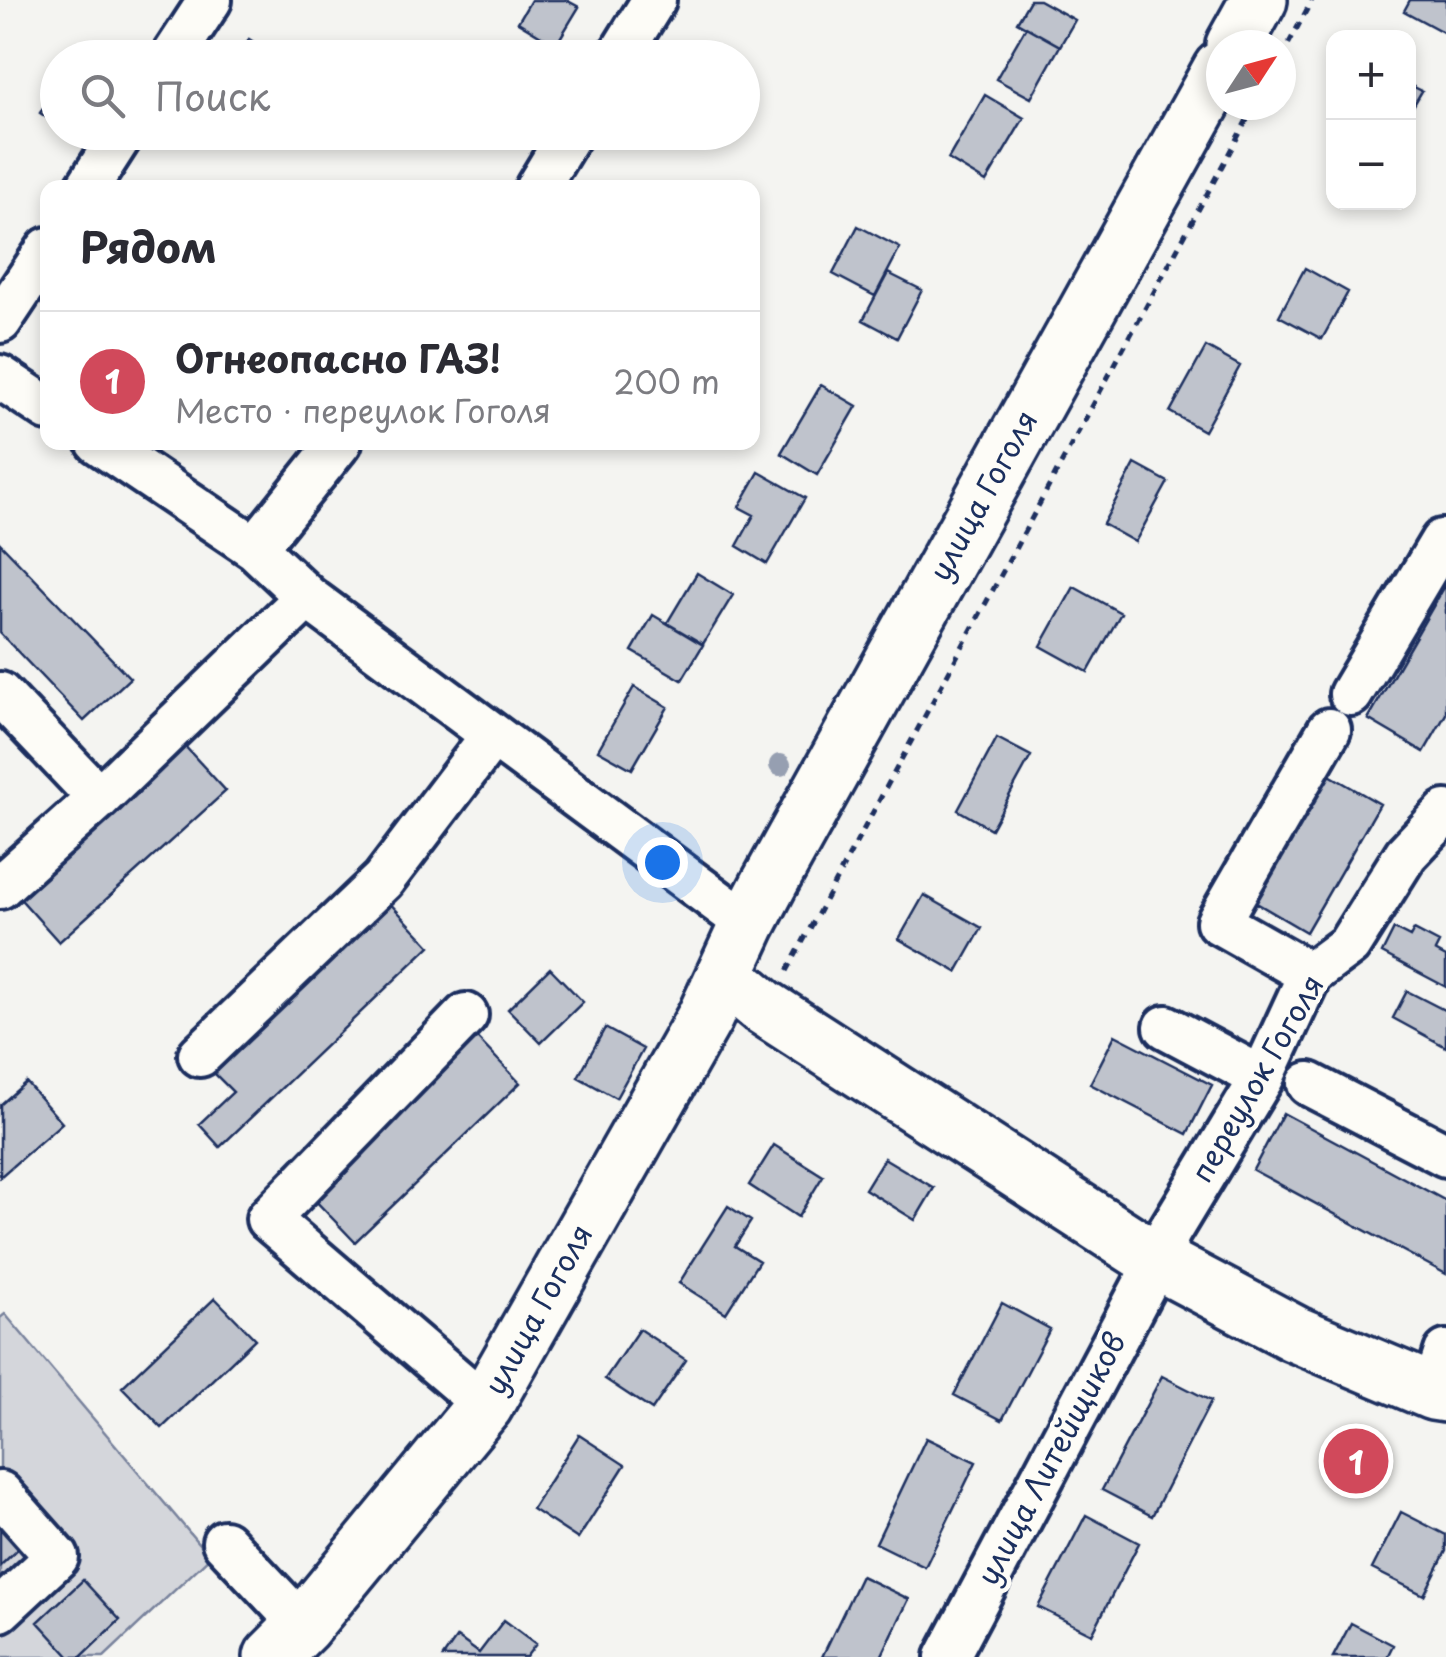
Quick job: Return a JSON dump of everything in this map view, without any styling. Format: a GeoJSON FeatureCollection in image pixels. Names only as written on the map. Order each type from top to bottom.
{"type":"FeatureCollection","features":[{"type":"Feature","properties":{"kind":"main road"},"geometry":{"type":"LineString","coordinates":[[1242,30],[1259,0]]}},
{"type":"Feature","properties":{"kind":"main road","name":"улица Гоголя"},"geometry":{"type":"LineString","coordinates":[[288,1641],[486,1405],[705,1017],[748,924],[1206,95]]}},
{"type":"Feature","properties":{"kind":"main road"},"geometry":{"type":"LineString","coordinates":[[726,976],[762,1006],[1157,1262],[1295,1334],[1442,1379]]}},
{"type":"Feature","properties":{"kind":"street"},"geometry":{"type":"LineString","coordinates":[[184,40],[210,0]]}},
{"type":"Feature","properties":{"kind":"street"},"geometry":{"type":"LineString","coordinates":[[629,40],[654,0]]}},
{"type":"Feature","properties":{"kind":"street"},"geometry":{"type":"LineString","coordinates":[[93,180],[112,150]]}},
{"type":"Feature","properties":{"kind":"street"},"geometry":{"type":"LineString","coordinates":[[542,180],[560,150]]}},
{"type":"Feature","properties":{"kind":"street"},"geometry":{"type":"LineString","coordinates":[[0,322],[40,261]]}},
{"type":"Feature","properties":{"kind":"street"},"geometry":{"type":"LineString","coordinates":[[0,377],[40,404]]}},
{"type":"Feature","properties":{"kind":"street"},"geometry":{"type":"LineString","coordinates":[[110,450],[255,548],[307,598],[748,924]]}},
{"type":"Feature","properties":{"kind":"street"},"geometry":{"type":"LineString","coordinates":[[255,548],[334,450]]}},
{"type":"Feature","properties":{"kind":"street"},"geometry":{"type":"LineString","coordinates":[[1310,974],[1218,922],[1442,540],[1446,543]]}},
{"type":"Feature","properties":{"kind":"street"},"geometry":{"type":"LineString","coordinates":[[0,887],[100,798],[307,598]]}},
{"type":"Feature","properties":{"kind":"street"},"geometry":{"type":"LineString","coordinates":[[0,694],[100,798]]}},
{"type":"Feature","properties":{"kind":"street"},"geometry":{"type":"LineString","coordinates":[[200,1055],[384,880],[493,735]]}},
{"type":"Feature","properties":{"kind":"street","name":"переулок Гоголя"},"geometry":{"type":"LineString","coordinates":[[1157,1262],[1169,1232],[1262,1078],[1310,974],[1349,945],[1406,854],[1446,812]]}},
{"type":"Feature","properties":{"kind":"street"},"geometry":{"type":"LineString","coordinates":[[466,1015],[268,1219],[486,1405]]}},
{"type":"Feature","properties":{"kind":"street"},"geometry":{"type":"LineString","coordinates":[[1166,1027],[1262,1078]]}},
{"type":"Feature","properties":{"kind":"street"},"geometry":{"type":"LineString","coordinates":[[1309,1084],[1446,1155]]}},
{"type":"Feature","properties":{"kind":"street","name":"улица Литейщиков"},"geometry":{"type":"LineString","coordinates":[[947,1657],[1157,1262]]}},
{"type":"Feature","properties":{"kind":"street"},"geometry":{"type":"LineString","coordinates":[[0,1493],[56,1556],[0,1610]]}},
{"type":"Feature","properties":{"kind":"street"},"geometry":{"type":"LineString","coordinates":[[224,1542],[288,1641]]}},
{"type":"Feature","properties":{"kind":"path"},"geometry":{"type":"LineString","coordinates":[[1296,30],[1312,0]]}},
{"type":"Feature","properties":{"kind":"path"},"geometry":{"type":"LineString","coordinates":[[786,973],[1248,120]]}},
{"type":"Feature","properties":{"kind":"shaded area"},"geometry":{"type":"Polygon","coordinates":[[[5,1314],[210,1557],[104,1657],[0,1657],[0,1318],[5,1314]]]}},
{"type":"Feature","properties":{"kind":"building"},"geometry":{"type":"Polygon","coordinates":[[[531,0],[566,0],[579,7],[559,40],[548,40],[518,22],[531,0]]]}},
{"type":"Feature","properties":{"kind":"building"},"geometry":{"type":"Polygon","coordinates":[[[1030,0],[1039,0],[1075,20],[1060,46],[1017,22],[1030,0]]]}},
{"type":"Feature","properties":{"kind":"building"},"geometry":{"type":"Polygon","coordinates":[[[1410,0],[1446,0],[1443,32],[1404,11],[1410,0]]]}},
{"type":"Feature","properties":{"kind":"building"},"geometry":{"type":"Polygon","coordinates":[[[1026,27],[1060,46],[1031,98],[996,79],[1026,27]]]}},
{"type":"Feature","properties":{"kind":"building"},"geometry":{"type":"Polygon","coordinates":[[[985,95],[1024,118],[986,182],[948,159],[985,95]]]}},
{"type":"Feature","properties":{"kind":"building"},"geometry":{"type":"Polygon","coordinates":[[[858,226],[900,248],[875,296],[833,274],[858,226]]]}},
{"type":"Feature","properties":{"kind":"building"},"geometry":{"type":"Polygon","coordinates":[[[1305,268],[1348,292],[1322,339],[1279,316],[1305,268]]]}},
{"type":"Feature","properties":{"kind":"building"},"geometry":{"type":"Polygon","coordinates":[[[888,273],[922,290],[897,338],[863,320],[888,273]]]}},
{"type":"Feature","properties":{"kind":"building"},"geometry":{"type":"Polygon","coordinates":[[[1206,347],[1240,366],[1204,431],[1170,412],[1206,347]]]}},
{"type":"Feature","properties":{"kind":"building"},"geometry":{"type":"Polygon","coordinates":[[[821,385],[857,406],[817,475],[781,453],[821,385]]]}},
{"type":"Feature","properties":{"kind":"building"},"geometry":{"type":"Polygon","coordinates":[[[1135,464],[1168,482],[1135,542],[1103,524],[1135,464]]]}},
{"type":"Feature","properties":{"kind":"building"},"geometry":{"type":"Polygon","coordinates":[[[759,472],[805,498],[767,564],[737,546],[754,515],[739,507],[759,472]]]}},
{"type":"Feature","properties":{"kind":"building"},"geometry":{"type":"Polygon","coordinates":[[[0,543],[130,678],[84,721],[0,633],[0,543]]]}},
{"type":"Feature","properties":{"kind":"building"},"geometry":{"type":"Polygon","coordinates":[[[697,573],[733,595],[703,644],[667,623],[697,573]]]}},
{"type":"Feature","properties":{"kind":"building"},"geometry":{"type":"Polygon","coordinates":[[[1446,584],[1446,714],[1424,752],[1368,719],[1446,584]]]}},
{"type":"Feature","properties":{"kind":"building"},"geometry":{"type":"Polygon","coordinates":[[[1074,587],[1121,613],[1088,672],[1041,646],[1074,587]]]}},
{"type":"Feature","properties":{"kind":"building"},"geometry":{"type":"Polygon","coordinates":[[[653,615],[703,645],[682,680],[632,651],[653,615]]]}},
{"type":"Feature","properties":{"kind":"building"},"geometry":{"type":"Polygon","coordinates":[[[634,687],[668,707],[632,769],[598,750],[634,687]]]}},
{"type":"Feature","properties":{"kind":"building"},"geometry":{"type":"Polygon","coordinates":[[[997,738],[1031,756],[991,829],[958,810],[997,738]]]}},
{"type":"Feature","properties":{"kind":"building"},"geometry":{"type":"Polygon","coordinates":[[[182,743],[226,791],[59,942],[16,894],[182,743]]]}},
{"type":"Feature","properties":{"kind":"building"},"geometry":{"type":"Polygon","coordinates":[[[1326,773],[1380,804],[1306,932],[1253,901],[1326,773]]]}},
{"type":"Feature","properties":{"kind":"building"},"geometry":{"type":"Polygon","coordinates":[[[924,895],[982,928],[957,972],[899,939],[924,895]]]}},
{"type":"Feature","properties":{"kind":"building"},"geometry":{"type":"Polygon","coordinates":[[[384,897],[430,946],[220,1147],[199,1124],[233,1092],[207,1066],[384,897]]]}},
{"type":"Feature","properties":{"kind":"building"},"geometry":{"type":"Polygon","coordinates":[[[1394,929],[1410,937],[1414,930],[1439,943],[1435,951],[1446,957],[1446,987],[1382,953],[1394,929]]]}},
{"type":"Feature","properties":{"kind":"building"},"geometry":{"type":"Polygon","coordinates":[[[550,968],[583,1002],[541,1043],[508,1009],[550,968]]]}},
{"type":"Feature","properties":{"kind":"building"},"geometry":{"type":"Polygon","coordinates":[[[1407,991],[1446,1011],[1446,1047],[1393,1018],[1407,991]]]}},
{"type":"Feature","properties":{"kind":"building"},"geometry":{"type":"Polygon","coordinates":[[[605,1028],[643,1049],[616,1098],[578,1077],[605,1028]]]}},
{"type":"Feature","properties":{"kind":"building"},"geometry":{"type":"Polygon","coordinates":[[[1115,1035],[1212,1085],[1187,1134],[1090,1084],[1115,1035]]]}},
{"type":"Feature","properties":{"kind":"building"},"geometry":{"type":"Polygon","coordinates":[[[477,1038],[520,1083],[355,1242],[312,1197],[477,1038]]]}},
{"type":"Feature","properties":{"kind":"building"},"geometry":{"type":"Polygon","coordinates":[[[26,1082],[62,1123],[0,1177],[0,1105],[26,1082]]]}},
{"type":"Feature","properties":{"kind":"building"},"geometry":{"type":"Polygon","coordinates":[[[1283,1113],[1446,1201],[1446,1274],[1253,1170],[1283,1113]]]}},
{"type":"Feature","properties":{"kind":"building"},"geometry":{"type":"Polygon","coordinates":[[[774,1145],[823,1176],[798,1217],[749,1185],[774,1145]]]}},
{"type":"Feature","properties":{"kind":"building"},"geometry":{"type":"Polygon","coordinates":[[[884,1158],[934,1188],[915,1220],[865,1189],[884,1158]]]}},
{"type":"Feature","properties":{"kind":"building"},"geometry":{"type":"Polygon","coordinates":[[[728,1206],[751,1221],[735,1246],[759,1261],[726,1313],[679,1283],[728,1206]]]}},
{"type":"Feature","properties":{"kind":"building"},"geometry":{"type":"Polygon","coordinates":[[[215,1298],[255,1339],[162,1428],[122,1387],[215,1298]]]}},
{"type":"Feature","properties":{"kind":"building"},"geometry":{"type":"Polygon","coordinates":[[[1002,1303],[1050,1329],[1002,1420],[954,1395],[1002,1303]]]}},
{"type":"Feature","properties":{"kind":"building"},"geometry":{"type":"Polygon","coordinates":[[[639,1329],[686,1360],[652,1410],[605,1379],[639,1329]]]}},
{"type":"Feature","properties":{"kind":"building"},"geometry":{"type":"Polygon","coordinates":[[[1162,1376],[1211,1401],[1152,1516],[1102,1490],[1162,1376]]]}},
{"type":"Feature","properties":{"kind":"building"},"geometry":{"type":"Polygon","coordinates":[[[579,1435],[625,1465],[578,1539],[532,1509],[579,1435]]]}},
{"type":"Feature","properties":{"kind":"building"},"geometry":{"type":"Polygon","coordinates":[[[1351,1437],[1379,1452],[1361,1485],[1333,1470],[1351,1437]]]}},
{"type":"Feature","properties":{"kind":"building"},"geometry":{"type":"Polygon","coordinates":[[[926,1438],[976,1462],[925,1567],[876,1543],[926,1438]]]}},
{"type":"Feature","properties":{"kind":"building"},"geometry":{"type":"Polygon","coordinates":[[[1401,1512],[1446,1535],[1446,1551],[1424,1595],[1372,1569],[1401,1512]]]}},
{"type":"Feature","properties":{"kind":"building"},"geometry":{"type":"Polygon","coordinates":[[[1086,1515],[1139,1543],[1092,1634],[1038,1607],[1086,1515]]]}},
{"type":"Feature","properties":{"kind":"building"},"geometry":{"type":"Polygon","coordinates":[[[0,1522],[22,1545],[0,1566],[0,1522]]]}},
{"type":"Feature","properties":{"kind":"building"},"geometry":{"type":"Polygon","coordinates":[[[861,1576],[909,1599],[881,1657],[822,1657],[861,1576]]]}},
{"type":"Feature","properties":{"kind":"building"},"geometry":{"type":"Polygon","coordinates":[[[83,1580],[120,1620],[81,1657],[70,1657],[38,1622],[83,1580]]]}},
{"type":"Feature","properties":{"kind":"building"},"geometry":{"type":"Polygon","coordinates":[[[504,1620],[536,1644],[526,1657],[443,1657],[457,1637],[479,1653],[504,1620]]]}},
{"type":"Feature","properties":{"kind":"building"},"geometry":{"type":"Polygon","coordinates":[[[1351,1623],[1393,1645],[1387,1657],[1333,1657],[1351,1623]]]}},
{"type":"Feature","properties":{"kind":"place","name":"Огнеопасно ГАЗ!"},"geometry":{"type":"Point","coordinates":[1356,1461]}}]}
